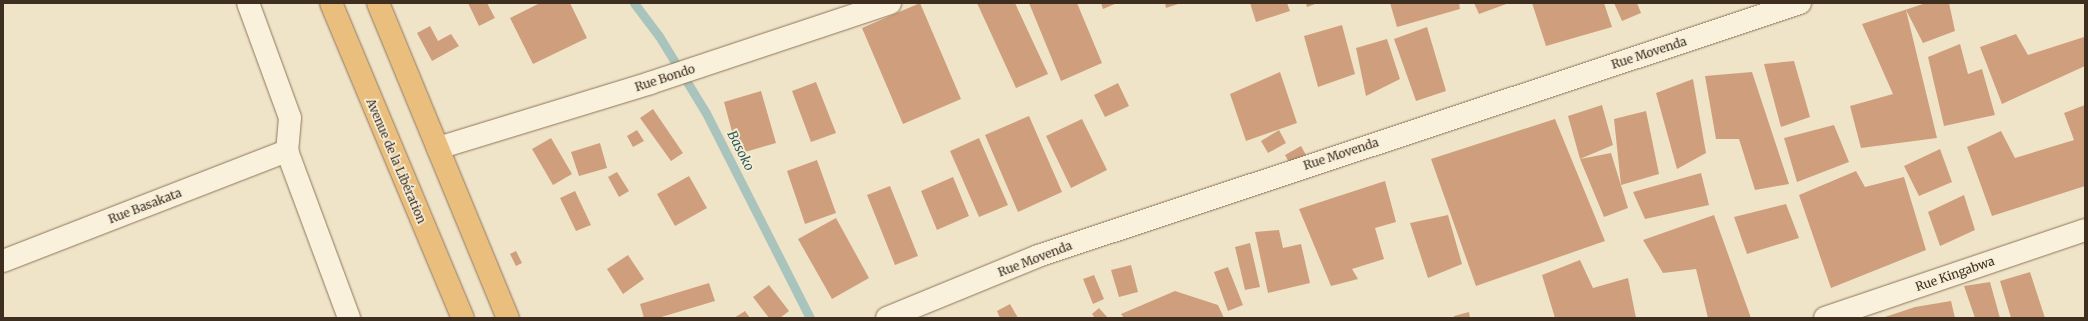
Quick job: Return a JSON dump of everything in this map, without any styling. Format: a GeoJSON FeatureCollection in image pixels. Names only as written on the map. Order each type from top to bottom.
{"type":"FeatureCollection","features":[{"type":"Feature","properties":{"kind":"highway","name":"Avenue de la Libération"},"geometry":{"type":"LineString","coordinates":[[331,3],[463,318]]}},
{"type":"Feature","properties":{"kind":"highway"},"geometry":{"type":"LineString","coordinates":[[378,3],[508,318]]}},
{"type":"Feature","properties":{"kind":"street"},"geometry":{"type":"LineString","coordinates":[[248,3],[290,118],[287,151],[349,318]]}},
{"type":"Feature","properties":{"kind":"street","name":"Rue Bondo"},"geometry":{"type":"LineString","coordinates":[[438,148],[656,81],[890,3]]}},
{"type":"Feature","properties":{"kind":"street","name":"Rue Movenda"},"geometry":{"type":"LineString","coordinates":[[887,318],[1038,256],[1800,3]]}},
{"type":"Feature","properties":{"kind":"street","name":"Rue Basakata"},"geometry":{"type":"LineString","coordinates":[[3,261],[287,151]]}},
{"type":"Feature","properties":{"kind":"street","name":"Rue Kingabwa"},"geometry":{"type":"LineString","coordinates":[[1825,318],[2085,230]]}},
{"type":"Feature","properties":{"kind":"building"},"geometry":{"type":"Polygon","coordinates":[[[468,3],[487,3],[495,18],[479,26],[468,3]]]}},
{"type":"Feature","properties":{"kind":"building"},"geometry":{"type":"Polygon","coordinates":[[[540,3],[570,3],[587,38],[533,64],[510,18],[540,3]]]}},
{"type":"Feature","properties":{"kind":"building"},"geometry":{"type":"Polygon","coordinates":[[[920,3],[961,99],[903,124],[862,28],[920,3]]]}},
{"type":"Feature","properties":{"kind":"building"},"geometry":{"type":"Polygon","coordinates":[[[977,3],[1015,3],[1048,74],[1016,88],[977,3]]]}},
{"type":"Feature","properties":{"kind":"building"},"geometry":{"type":"Polygon","coordinates":[[[1029,3],[1077,3],[1102,63],[1061,81],[1029,3]]]}},
{"type":"Feature","properties":{"kind":"building"},"geometry":{"type":"Polygon","coordinates":[[[1101,3],[1117,3],[1103,9],[1101,3]]]}},
{"type":"Feature","properties":{"kind":"building"},"geometry":{"type":"Polygon","coordinates":[[[1165,3],[1181,3],[1166,8],[1165,3]]]}},
{"type":"Feature","properties":{"kind":"building"},"geometry":{"type":"Polygon","coordinates":[[[1250,3],[1287,3],[1290,11],[1256,22],[1250,3]]]}},
{"type":"Feature","properties":{"kind":"building"},"geometry":{"type":"Polygon","coordinates":[[[1306,3],[1318,3],[1307,7],[1306,3]]]}},
{"type":"Feature","properties":{"kind":"building"},"geometry":{"type":"Polygon","coordinates":[[[1390,3],[1459,3],[1460,9],[1397,27],[1390,3]]]}},
{"type":"Feature","properties":{"kind":"building"},"geometry":{"type":"Polygon","coordinates":[[[1474,3],[1509,3],[1479,14],[1474,3]]]}},
{"type":"Feature","properties":{"kind":"building"},"geometry":{"type":"Polygon","coordinates":[[[1532,3],[1604,3],[1612,27],[1546,46],[1532,3]]]}},
{"type":"Feature","properties":{"kind":"building"},"geometry":{"type":"Polygon","coordinates":[[[1614,3],[1637,3],[1641,13],[1622,21],[1614,3]]]}},
{"type":"Feature","properties":{"kind":"building"},"geometry":{"type":"Polygon","coordinates":[[[1926,3],[1949,3],[1955,31],[1923,43],[1906,10],[1937,138],[1861,148],[1850,106],[1893,94],[1862,24],[1926,3]]]}},
{"type":"Feature","properties":{"kind":"building"},"geometry":{"type":"Polygon","coordinates":[[[1342,25],[1355,74],[1318,87],[1304,36],[1342,25]]]}},
{"type":"Feature","properties":{"kind":"building"},"geometry":{"type":"Polygon","coordinates":[[[430,26],[438,41],[451,34],[459,46],[432,61],[417,33],[430,26]]]}},
{"type":"Feature","properties":{"kind":"building"},"geometry":{"type":"Polygon","coordinates":[[[1427,27],[1446,91],[1416,101],[1394,39],[1427,27]]]}},
{"type":"Feature","properties":{"kind":"building"},"geometry":{"type":"Polygon","coordinates":[[[2016,34],[2028,55],[2084,37],[2085,66],[2002,104],[1980,47],[2016,34]]]}},
{"type":"Feature","properties":{"kind":"building"},"geometry":{"type":"Polygon","coordinates":[[[1387,39],[1400,79],[1366,96],[1356,48],[1387,39]]]}},
{"type":"Feature","properties":{"kind":"building"},"geometry":{"type":"Polygon","coordinates":[[[1960,44],[1968,74],[1982,69],[1995,115],[1944,126],[1928,57],[1960,44]]]}},
{"type":"Feature","properties":{"kind":"building"},"geometry":{"type":"Polygon","coordinates":[[[1794,61],[1810,117],[1781,127],[1764,64],[1794,61]]]}},
{"type":"Feature","properties":{"kind":"building"},"geometry":{"type":"Polygon","coordinates":[[[1280,72],[1297,123],[1246,141],[1230,94],[1280,72]]]}},
{"type":"Feature","properties":{"kind":"building"},"geometry":{"type":"Polygon","coordinates":[[[1752,72],[1789,184],[1755,190],[1739,139],[1716,139],[1705,76],[1752,72]]]}},
{"type":"Feature","properties":{"kind":"building"},"geometry":{"type":"Polygon","coordinates":[[[1693,79],[1706,153],[1677,169],[1656,93],[1693,79]]]}},
{"type":"Feature","properties":{"kind":"building"},"geometry":{"type":"Polygon","coordinates":[[[816,82],[836,133],[811,142],[792,91],[816,82]]]}},
{"type":"Feature","properties":{"kind":"building"},"geometry":{"type":"Polygon","coordinates":[[[1118,83],[1129,106],[1105,117],[1094,95],[1118,83]]]}},
{"type":"Feature","properties":{"kind":"building"},"geometry":{"type":"Polygon","coordinates":[[[761,91],[776,143],[738,154],[724,102],[761,91]]]}},
{"type":"Feature","properties":{"kind":"building"},"geometry":{"type":"Polygon","coordinates":[[[1602,105],[1613,145],[1580,159],[1568,116],[1602,105]]]}},
{"type":"Feature","properties":{"kind":"building"},"geometry":{"type":"Polygon","coordinates":[[[2085,105],[2085,186],[1992,216],[1967,147],[2001,131],[2015,158],[2074,140],[2064,113],[2085,105]]]}},
{"type":"Feature","properties":{"kind":"building"},"geometry":{"type":"Polygon","coordinates":[[[653,109],[683,153],[671,161],[640,118],[653,109]]]}},
{"type":"Feature","properties":{"kind":"building"},"geometry":{"type":"Polygon","coordinates":[[[1646,111],[1659,174],[1621,185],[1614,119],[1646,111]]]}},
{"type":"Feature","properties":{"kind":"building"},"geometry":{"type":"Polygon","coordinates":[[[1029,116],[1062,192],[1018,212],[985,135],[1029,116]]]}},
{"type":"Feature","properties":{"kind":"building"},"geometry":{"type":"Polygon","coordinates":[[[1082,119],[1107,170],[1071,188],[1046,136],[1082,119]]]}},
{"type":"Feature","properties":{"kind":"building"},"geometry":{"type":"Polygon","coordinates":[[[1555,119],[1605,241],[1476,286],[1431,159],[1555,119]]]}},
{"type":"Feature","properties":{"kind":"building"},"geometry":{"type":"Polygon","coordinates":[[[1834,125],[1849,162],[1797,182],[1784,138],[1834,125]]]}},
{"type":"Feature","properties":{"kind":"building"},"geometry":{"type":"Polygon","coordinates":[[[637,130],[644,141],[633,147],[627,136],[637,130]]]}},
{"type":"Feature","properties":{"kind":"building"},"geometry":{"type":"Polygon","coordinates":[[[1279,130],[1286,143],[1268,153],[1261,141],[1279,130]]]}},
{"type":"Feature","properties":{"kind":"building"},"geometry":{"type":"Polygon","coordinates":[[[551,138],[572,174],[553,185],[532,149],[551,138]]]}},
{"type":"Feature","properties":{"kind":"building"},"geometry":{"type":"Polygon","coordinates":[[[979,138],[1008,205],[979,217],[950,151],[979,138]]]}},
{"type":"Feature","properties":{"kind":"building"},"geometry":{"type":"Polygon","coordinates":[[[600,143],[607,168],[579,176],[571,152],[600,143]]]}},
{"type":"Feature","properties":{"kind":"building"},"geometry":{"type":"Polygon","coordinates":[[[1301,146],[1306,155],[1290,164],[1285,155],[1301,146]]]}},
{"type":"Feature","properties":{"kind":"building"},"geometry":{"type":"Polygon","coordinates":[[[1940,149],[1952,182],[1919,196],[1904,166],[1940,149]]]}},
{"type":"Feature","properties":{"kind":"building"},"geometry":{"type":"Polygon","coordinates":[[[1611,153],[1628,208],[1604,217],[1580,159],[1611,153]]]}},
{"type":"Feature","properties":{"kind":"building"},"geometry":{"type":"Polygon","coordinates":[[[817,160],[836,213],[805,224],[787,171],[817,160]]]}},
{"type":"Feature","properties":{"kind":"building"},"geometry":{"type":"Polygon","coordinates":[[[1856,171],[1865,187],[1904,177],[1926,250],[1831,288],[1799,195],[1856,171]]]}},
{"type":"Feature","properties":{"kind":"building"},"geometry":{"type":"Polygon","coordinates":[[[617,172],[629,191],[619,197],[608,177],[617,172]]]}},
{"type":"Feature","properties":{"kind":"building"},"geometry":{"type":"Polygon","coordinates":[[[1701,173],[1709,205],[1645,219],[1633,192],[1701,173]]]}},
{"type":"Feature","properties":{"kind":"building"},"geometry":{"type":"Polygon","coordinates":[[[689,176],[707,208],[675,226],[657,194],[689,176]]]}},
{"type":"Feature","properties":{"kind":"building"},"geometry":{"type":"Polygon","coordinates":[[[953,177],[969,216],[937,230],[921,191],[953,177]]]}},
{"type":"Feature","properties":{"kind":"building"},"geometry":{"type":"Polygon","coordinates":[[[1385,181],[1396,222],[1375,228],[1384,259],[1352,269],[1358,279],[1331,286],[1299,209],[1385,181]]]}},
{"type":"Feature","properties":{"kind":"building"},"geometry":{"type":"Polygon","coordinates":[[[890,186],[918,256],[895,265],[867,195],[890,186]]]}},
{"type":"Feature","properties":{"kind":"building"},"geometry":{"type":"Polygon","coordinates":[[[575,191],[591,225],[576,231],[560,198],[575,191]]]}},
{"type":"Feature","properties":{"kind":"building"},"geometry":{"type":"Polygon","coordinates":[[[1964,195],[1975,230],[1940,246],[1928,212],[1964,195]]]}},
{"type":"Feature","properties":{"kind":"building"},"geometry":{"type":"Polygon","coordinates":[[[1786,204],[1799,238],[1747,254],[1734,217],[1786,204]]]}},
{"type":"Feature","properties":{"kind":"building"},"geometry":{"type":"Polygon","coordinates":[[[1448,215],[1462,264],[1428,278],[1410,223],[1448,215]]]}},
{"type":"Feature","properties":{"kind":"building"},"geometry":{"type":"Polygon","coordinates":[[[1714,215],[1751,318],[1708,318],[1696,269],[1663,273],[1643,240],[1714,215]]]}},
{"type":"Feature","properties":{"kind":"building"},"geometry":{"type":"Polygon","coordinates":[[[836,218],[869,278],[832,299],[798,239],[836,218]]]}},
{"type":"Feature","properties":{"kind":"building"},"geometry":{"type":"Polygon","coordinates":[[[1279,230],[1283,248],[1301,244],[1310,283],[1268,293],[1255,232],[1279,230]]]}},
{"type":"Feature","properties":{"kind":"building"},"geometry":{"type":"Polygon","coordinates":[[[1250,243],[1260,287],[1245,290],[1235,247],[1250,243]]]}},
{"type":"Feature","properties":{"kind":"building"},"geometry":{"type":"Polygon","coordinates":[[[516,251],[522,263],[516,266],[510,254],[516,251]]]}},
{"type":"Feature","properties":{"kind":"building"},"geometry":{"type":"Polygon","coordinates":[[[628,255],[644,279],[623,294],[607,269],[628,255]]]}},
{"type":"Feature","properties":{"kind":"building"},"geometry":{"type":"Polygon","coordinates":[[[1580,260],[1593,288],[1628,278],[1636,318],[1555,318],[1542,275],[1580,260]]]}},
{"type":"Feature","properties":{"kind":"building"},"geometry":{"type":"Polygon","coordinates":[[[1131,265],[1138,292],[1119,297],[1111,270],[1131,265]]]}},
{"type":"Feature","properties":{"kind":"building"},"geometry":{"type":"Polygon","coordinates":[[[1228,267],[1243,305],[1228,311],[1214,272],[1228,267]]]}},
{"type":"Feature","properties":{"kind":"building"},"geometry":{"type":"Polygon","coordinates":[[[2030,272],[2045,318],[2011,318],[2000,281],[2030,272]]]}},
{"type":"Feature","properties":{"kind":"building"},"geometry":{"type":"Polygon","coordinates":[[[1094,275],[1104,299],[1093,304],[1083,279],[1094,275]]]}},
{"type":"Feature","properties":{"kind":"building"},"geometry":{"type":"Polygon","coordinates":[[[1990,282],[2000,318],[1975,318],[1964,286],[1990,282]]]}},
{"type":"Feature","properties":{"kind":"building"},"geometry":{"type":"Polygon","coordinates":[[[709,283],[715,301],[658,318],[644,318],[640,304],[709,283]]]}},
{"type":"Feature","properties":{"kind":"building"},"geometry":{"type":"Polygon","coordinates":[[[769,285],[789,311],[780,318],[769,318],[753,297],[769,285]]]}},
{"type":"Feature","properties":{"kind":"building"},"geometry":{"type":"Polygon","coordinates":[[[1175,291],[1218,305],[1224,318],[1124,318],[1121,314],[1175,291]]]}},
{"type":"Feature","properties":{"kind":"building"},"geometry":{"type":"Polygon","coordinates":[[[1951,301],[1955,318],[1882,318],[1915,307],[1951,301]]]}},
{"type":"Feature","properties":{"kind":"building"},"geometry":{"type":"Polygon","coordinates":[[[1010,304],[1018,318],[1000,318],[997,311],[1010,304]]]}},
{"type":"Feature","properties":{"kind":"building"},"geometry":{"type":"Polygon","coordinates":[[[1099,308],[1108,318],[1095,318],[1092,314],[1099,308]]]}},
{"type":"Feature","properties":{"kind":"building"},"geometry":{"type":"Polygon","coordinates":[[[745,311],[750,318],[734,318],[745,311]]]}},
{"type":"Feature","properties":{"kind":"building"},"geometry":{"type":"Polygon","coordinates":[[[1469,312],[1470,318],[1454,318],[1454,316],[1469,312]]]}},
{"type":"Feature","properties":{"kind":"waterway","name":"Basoko"},"geometry":{"type":"LineString","coordinates":[[634,3],[659,36],[706,113],[810,318]]}}]}
